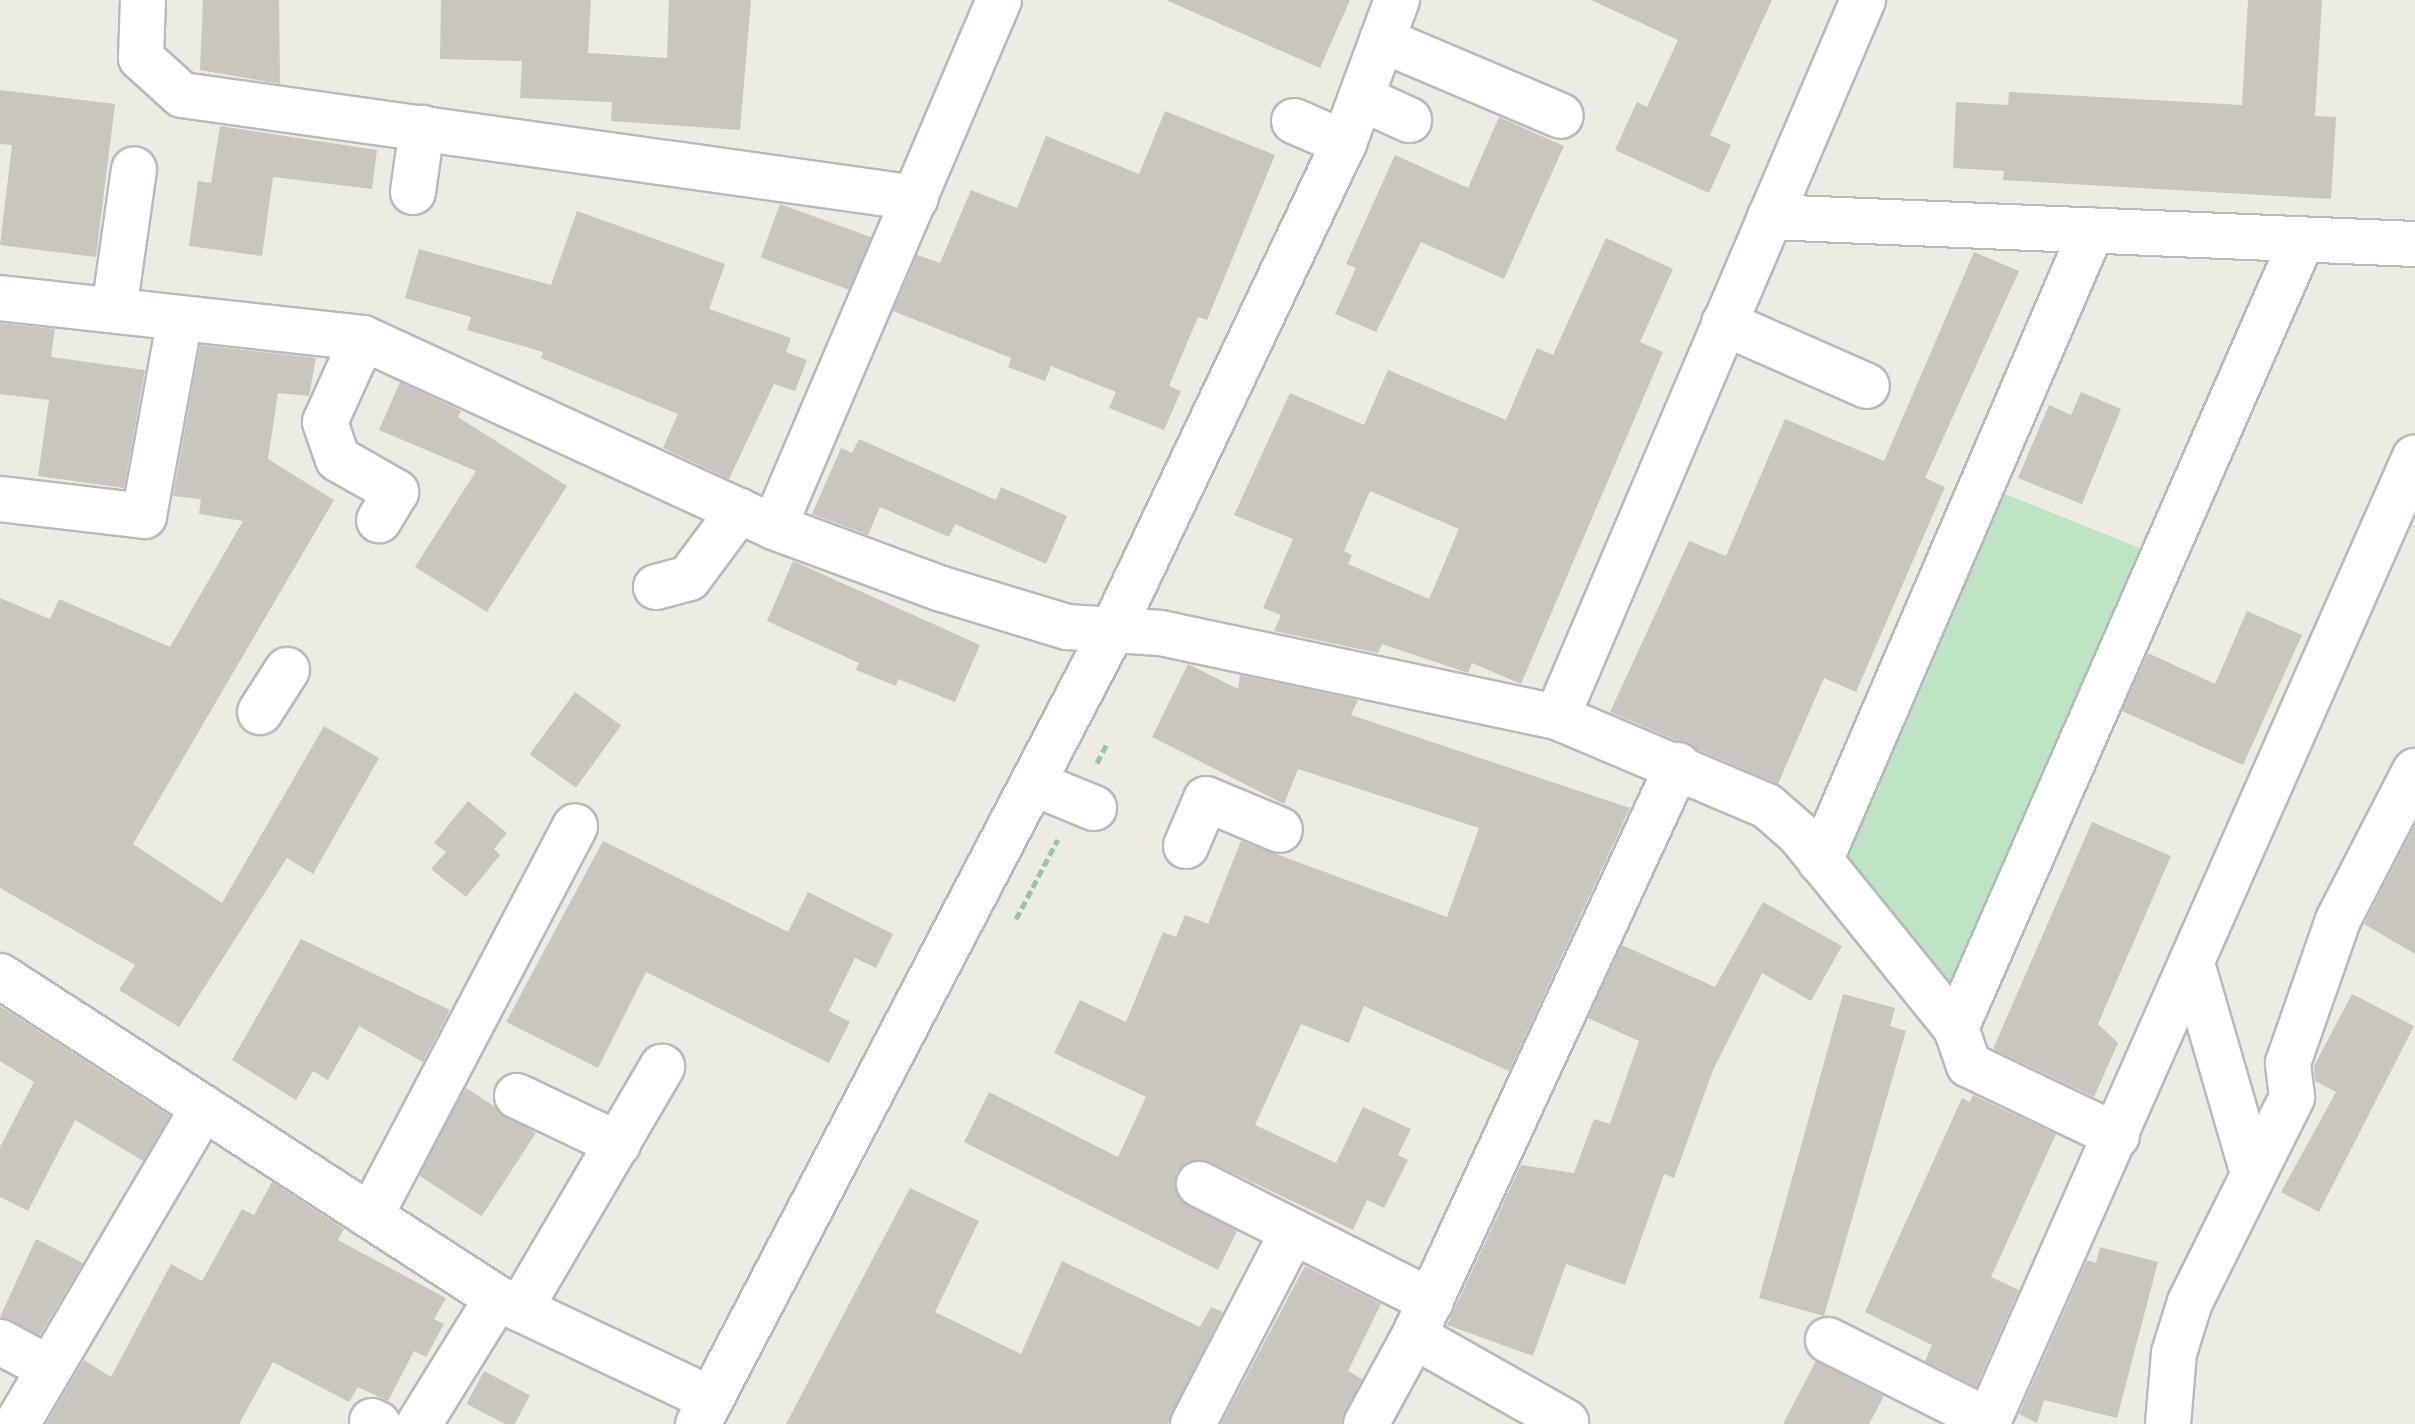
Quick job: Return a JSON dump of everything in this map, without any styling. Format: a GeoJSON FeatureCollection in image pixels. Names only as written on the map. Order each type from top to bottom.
{"type":"FeatureCollection","features":[{"type":"Feature","properties":{"kind":"street"},"geometry":{"type":"LineString","coordinates":[[143,0],[141,58],[182,95],[916,198]]}},
{"type":"Feature","properties":{"kind":"street"},"geometry":{"type":"LineString","coordinates":[[656,587],[689,578],[756,519],[916,198],[999,0]]}},
{"type":"Feature","properties":{"kind":"street"},"geometry":{"type":"LineString","coordinates":[[0,976],[508,1304],[705,1412],[1112,631],[1344,143],[1397,0]]}},
{"type":"Feature","properties":{"kind":"street"},"geometry":{"type":"LineString","coordinates":[[1557,717],[1863,0]]}},
{"type":"Feature","properties":{"kind":"street"},"geometry":{"type":"LineString","coordinates":[[1382,40],[1561,116]]}},
{"type":"Feature","properties":{"kind":"street"},"geometry":{"type":"LineString","coordinates":[[1361,98],[1409,120]]}},
{"type":"Feature","properties":{"kind":"street"},"geometry":{"type":"LineString","coordinates":[[1294,121],[1344,143]]}},
{"type":"Feature","properties":{"kind":"street"},"geometry":{"type":"LineString","coordinates":[[413,192],[422,128]]}},
{"type":"Feature","properties":{"kind":"street"},"geometry":{"type":"LineString","coordinates":[[114,310],[134,169]]}},
{"type":"Feature","properties":{"kind":"street"},"geometry":{"type":"LineString","coordinates":[[1770,217],[2415,244]]}},
{"type":"Feature","properties":{"kind":"street"},"geometry":{"type":"LineString","coordinates":[[1820,861],[2092,230]]}},
{"type":"Feature","properties":{"kind":"street"},"geometry":{"type":"LineString","coordinates":[[1956,1028],[2302,240]]}},
{"type":"Feature","properties":{"kind":"street"},"geometry":{"type":"LineString","coordinates":[[0,298],[363,338],[756,519],[942,589],[1067,627],[1161,633],[1557,717],[1678,765],[1767,806],[1820,861],[1956,1028],[1969,1065],[2117,1136]]}},
{"type":"Feature","properties":{"kind":"street"},"geometry":{"type":"LineString","coordinates":[[0,499],[144,516],[180,318]]}},
{"type":"Feature","properties":{"kind":"street"},"geometry":{"type":"LineString","coordinates":[[1724,323],[1867,386]]}},
{"type":"Feature","properties":{"kind":"street"},"geometry":{"type":"LineString","coordinates":[[363,338],[325,422],[338,459],[396,492],[379,520]]}},
{"type":"Feature","properties":{"kind":"street"},"geometry":{"type":"LineString","coordinates":[[1828,1340],[1988,1422],[2193,967],[2415,457]]}},
{"type":"Feature","properties":{"kind":"street"},"geometry":{"type":"LineString","coordinates":[[260,712],[287,670]]}},
{"type":"Feature","properties":{"kind":"street"},"geometry":{"type":"LineString","coordinates":[[1366,1424],[1422,1318],[1678,765]]}},
{"type":"Feature","properties":{"kind":"street"},"geometry":{"type":"LineString","coordinates":[[2168,1424],[2174,1353],[2190,1302],[2292,1097],[2288,1063],[2338,920],[2415,771]]}},
{"type":"Feature","properties":{"kind":"street"},"geometry":{"type":"LineString","coordinates":[[1033,783],[1094,808]]}},
{"type":"Feature","properties":{"kind":"street"},"geometry":{"type":"LineString","coordinates":[[1186,846],[1206,799],[1280,830]]}},
{"type":"Feature","properties":{"kind":"street"},"geometry":{"type":"LineString","coordinates":[[371,1215],[575,826]]}},
{"type":"Feature","properties":{"kind":"street"},"geometry":{"type":"LineString","coordinates":[[2193,967],[2253,1173]]}},
{"type":"Feature","properties":{"kind":"street"},"geometry":{"type":"LineString","coordinates":[[419,1424],[508,1304],[618,1144],[662,1067]]}},
{"type":"Feature","properties":{"kind":"street"},"geometry":{"type":"LineString","coordinates":[[517,1096],[618,1144]]}},
{"type":"Feature","properties":{"kind":"street"},"geometry":{"type":"LineString","coordinates":[[17,1424],[203,1108]]}},
{"type":"Feature","properties":{"kind":"street"},"geometry":{"type":"LineString","coordinates":[[1199,1184],[1293,1231],[1422,1318],[1566,1422]]}},
{"type":"Feature","properties":{"kind":"street"},"geometry":{"type":"LineString","coordinates":[[1193,1424],[1293,1231]]}},
{"type":"Feature","properties":{"kind":"street"},"geometry":{"type":"LineString","coordinates":[[0,1342],[49,1368]]}},
{"type":"Feature","properties":{"kind":"green space"},"geometry":{"type":"Polygon","coordinates":[[[1993,489],[2147,551],[1949,1012],[1838,847],[1993,489]]]}},
{"type":"Feature","properties":{"kind":"building"},"geometry":{"type":"Polygon","coordinates":[[[203,0],[279,0],[280,84],[200,70],[203,0]]]}},
{"type":"Feature","properties":{"kind":"building"},"geometry":{"type":"Polygon","coordinates":[[[441,0],[591,0],[588,53],[667,58],[669,0],[751,0],[740,130],[611,121],[612,102],[520,98],[522,61],[440,59],[441,0]]]}},
{"type":"Feature","properties":{"kind":"building"},"geometry":{"type":"Polygon","coordinates":[[[1166,0],[1350,0],[1320,68],[1166,0]]]}},
{"type":"Feature","properties":{"kind":"building"},"geometry":{"type":"Polygon","coordinates":[[[1591,0],[1772,0],[1710,135],[1731,145],[1709,193],[1615,150],[1637,102],[1647,107],[1678,40],[1591,0]]]}},
{"type":"Feature","properties":{"kind":"building"},"geometry":{"type":"Polygon","coordinates":[[[2248,0],[2322,0],[2315,116],[2336,117],[2331,199],[2003,180],[2004,171],[1953,168],[1956,102],[2008,105],[2009,92],[2242,105],[2248,0]]]}},
{"type":"Feature","properties":{"kind":"building"},"geometry":{"type":"Polygon","coordinates":[[[0,90],[115,104],[96,257],[0,245],[12,145],[0,144],[0,90]]]}},
{"type":"Feature","properties":{"kind":"building"},"geometry":{"type":"Polygon","coordinates":[[[1165,111],[1275,155],[1207,320],[1198,317],[1169,386],[1181,391],[1164,430],[1109,408],[1116,392],[1051,366],[1045,381],[1008,367],[1011,358],[893,311],[917,255],[940,263],[971,190],[1017,208],[1046,136],[1139,174],[1165,111]]]}},
{"type":"Feature","properties":{"kind":"building"},"geometry":{"type":"Polygon","coordinates":[[[1499,117],[1564,146],[1504,279],[1421,242],[1376,332],[1335,314],[1356,268],[1346,264],[1395,155],[1468,188],[1499,117]]]}},
{"type":"Feature","properties":{"kind":"building"},"geometry":{"type":"Polygon","coordinates":[[[220,126],[377,150],[372,189],[273,177],[262,256],[189,246],[198,181],[211,183],[220,126]]]}},
{"type":"Feature","properties":{"kind":"building"},"geometry":{"type":"Polygon","coordinates":[[[780,204],[871,237],[852,291],[761,258],[780,204]]]}},
{"type":"Feature","properties":{"kind":"building"},"geometry":{"type":"Polygon","coordinates":[[[577,211],[725,264],[709,309],[791,338],[786,352],[807,360],[795,391],[774,384],[729,479],[663,448],[678,414],[541,358],[543,352],[467,330],[471,317],[405,298],[419,249],[551,285],[577,211]]]}},
{"type":"Feature","properties":{"kind":"building"},"geometry":{"type":"Polygon","coordinates":[[[1606,238],[1673,269],[1640,342],[1663,352],[1521,684],[1472,663],[1468,673],[1382,644],[1378,653],[1274,631],[1281,615],[1263,608],[1293,539],[1234,515],[1290,393],[1364,425],[1388,370],[1506,420],[1537,348],[1553,355],[1606,238]],[[1370,491],[1344,551],[1352,555],[1348,564],[1429,599],[1459,529],[1370,491]]]}},
{"type":"Feature","properties":{"kind":"building"},"geometry":{"type":"Polygon","coordinates":[[[1974,252],[2019,271],[1925,478],[1945,487],[1856,692],[1824,678],[1778,784],[1610,712],[1689,541],[1726,556],[1785,419],[1884,461],[1974,252]]]}},
{"type":"Feature","properties":{"kind":"building"},"geometry":{"type":"Polygon","coordinates":[[[0,323],[55,329],[51,357],[145,370],[124,488],[38,476],[49,400],[0,394],[0,323]]]}},
{"type":"Feature","properties":{"kind":"building"},"geometry":{"type":"Polygon","coordinates":[[[200,345],[316,358],[309,396],[278,393],[268,459],[334,500],[133,844],[222,903],[324,726],[379,758],[313,874],[287,858],[179,1027],[119,990],[135,965],[0,888],[0,598],[50,619],[59,599],[170,647],[243,521],[199,514],[201,499],[173,496],[200,345]]]}},
{"type":"Feature","properties":{"kind":"building"},"geometry":{"type":"Polygon","coordinates":[[[400,382],[461,411],[458,417],[567,486],[487,612],[415,567],[476,471],[379,430],[400,382]]]}},
{"type":"Feature","properties":{"kind":"building"},"geometry":{"type":"Polygon","coordinates":[[[2081,392],[2121,409],[2082,504],[2018,478],[2049,405],[2071,415],[2081,392]]]}},
{"type":"Feature","properties":{"kind":"building"},"geometry":{"type":"Polygon","coordinates":[[[859,439],[996,500],[1001,487],[1067,516],[1046,564],[955,524],[949,537],[880,507],[868,535],[812,514],[841,448],[852,453],[859,439]]]}},
{"type":"Feature","properties":{"kind":"building"},"geometry":{"type":"Polygon","coordinates":[[[793,561],[980,645],[955,702],[898,679],[896,686],[856,670],[859,663],[767,621],[793,561]]]}},
{"type":"Feature","properties":{"kind":"building"},"geometry":{"type":"Polygon","coordinates":[[[2247,611],[2302,635],[2243,765],[2122,711],[2148,653],[2215,684],[2247,611]]]}},
{"type":"Feature","properties":{"kind":"building"},"geometry":{"type":"Polygon","coordinates":[[[1188,664],[1238,689],[1240,675],[1358,700],[1351,715],[1630,808],[1509,1071],[1364,1006],[1349,1043],[1301,1024],[1255,1125],[1336,1163],[1363,1107],[1411,1129],[1398,1155],[1408,1160],[1384,1208],[1367,1200],[1353,1230],[1210,1162],[1186,1163],[1176,1173],[1179,1198],[1237,1231],[1218,1270],[964,1142],[989,1092],[1118,1157],[1146,1097],[1054,1053],[1080,1000],[1126,1022],[1163,932],[1176,937],[1185,915],[1208,924],[1241,841],[1447,917],[1479,828],[1298,769],[1284,804],[1152,737],[1188,664]]]}},
{"type":"Feature","properties":{"kind":"building"},"geometry":{"type":"Polygon","coordinates":[[[575,692],[621,726],[576,788],[530,754],[575,692]]]}},
{"type":"Feature","properties":{"kind":"building"},"geometry":{"type":"Polygon","coordinates":[[[468,801],[507,833],[494,849],[500,855],[466,897],[431,869],[446,852],[434,843],[468,801]]]}},
{"type":"Feature","properties":{"kind":"building"},"geometry":{"type":"Polygon","coordinates":[[[2092,822],[2171,856],[2098,1024],[2118,1043],[2094,1097],[1993,1049],[2092,822]]]}},
{"type":"Feature","properties":{"kind":"building"},"geometry":{"type":"Polygon","coordinates":[[[2415,825],[2415,954],[2364,924],[2415,825]]]}},
{"type":"Feature","properties":{"kind":"building"},"geometry":{"type":"Polygon","coordinates":[[[603,841],[788,932],[808,892],[893,934],[876,968],[855,958],[829,1011],[850,1022],[829,1063],[646,972],[598,1068],[506,1022],[603,841]]]}},
{"type":"Feature","properties":{"kind":"building"},"geometry":{"type":"Polygon","coordinates":[[[1763,902],[1842,946],[1811,1001],[1762,973],[1713,1070],[1674,1178],[1664,1174],[1625,1285],[1566,1264],[1533,1356],[1447,1325],[1521,1165],[1574,1173],[1594,1119],[1610,1124],[1639,1041],[1588,1018],[1622,945],[1715,987],[1763,902]]]}},
{"type":"Feature","properties":{"kind":"building"},"geometry":{"type":"Polygon","coordinates":[[[301,939],[450,1010],[423,1062],[359,1026],[328,1080],[313,1071],[296,1100],[232,1060],[301,939]]]}},
{"type":"Feature","properties":{"kind":"building"},"geometry":{"type":"Polygon","coordinates":[[[1843,994],[1895,1008],[1890,1026],[1906,1031],[1824,1316],[1759,1298],[1843,994]]]}},
{"type":"Feature","properties":{"kind":"building"},"geometry":{"type":"Polygon","coordinates":[[[2352,994],[2414,1026],[2319,1212],[2281,1192],[2336,1092],[2315,1081],[2314,1066],[2352,994]]]}},
{"type":"Feature","properties":{"kind":"building"},"geometry":{"type":"Polygon","coordinates":[[[0,1006],[170,1116],[143,1161],[75,1120],[28,1211],[0,1197],[0,1147],[34,1082],[0,1061],[0,1006]]]}},
{"type":"Feature","properties":{"kind":"building"},"geometry":{"type":"Polygon","coordinates":[[[466,1088],[536,1133],[482,1216],[412,1171],[466,1088]]]}},
{"type":"Feature","properties":{"kind":"building"},"geometry":{"type":"Polygon","coordinates":[[[1973,1095],[2056,1134],[1991,1277],[2019,1290],[1976,1387],[1925,1361],[1932,1345],[1865,1312],[1962,1098],[1970,1102],[1973,1095]]]}},
{"type":"Feature","properties":{"kind":"building"},"geometry":{"type":"Polygon","coordinates":[[[272,1182],[344,1229],[338,1240],[446,1298],[434,1319],[444,1324],[426,1357],[414,1351],[388,1401],[358,1387],[349,1402],[273,1362],[239,1424],[46,1424],[84,1360],[111,1377],[171,1264],[202,1281],[242,1209],[254,1215],[272,1182]]]}},
{"type":"Feature","properties":{"kind":"building"},"geometry":{"type":"Polygon","coordinates":[[[910,1188],[979,1221],[935,1312],[1021,1354],[1062,1261],[1200,1327],[1211,1307],[1223,1312],[1168,1424],[786,1424],[910,1188]]]}},
{"type":"Feature","properties":{"kind":"building"},"geometry":{"type":"Polygon","coordinates":[[[36,1239],[83,1263],[40,1335],[0,1317],[36,1239]]]}},
{"type":"Feature","properties":{"kind":"building"},"geometry":{"type":"Polygon","coordinates":[[[2100,1247],[2158,1262],[2117,1418],[2044,1400],[2037,1423],[2019,1414],[2087,1260],[2096,1263],[2100,1247]]]}},
{"type":"Feature","properties":{"kind":"building"},"geometry":{"type":"Polygon","coordinates":[[[1305,1266],[1381,1304],[1348,1371],[1362,1379],[1341,1424],[1221,1424],[1305,1266]]]}},
{"type":"Feature","properties":{"kind":"building"},"geometry":{"type":"Polygon","coordinates":[[[1816,1361],[1884,1396],[1869,1424],[1783,1424],[1816,1361]]]}},
{"type":"Feature","properties":{"kind":"building"},"geometry":{"type":"Polygon","coordinates":[[[484,1371],[530,1395],[515,1424],[505,1424],[467,1404],[484,1371]]]}}]}
